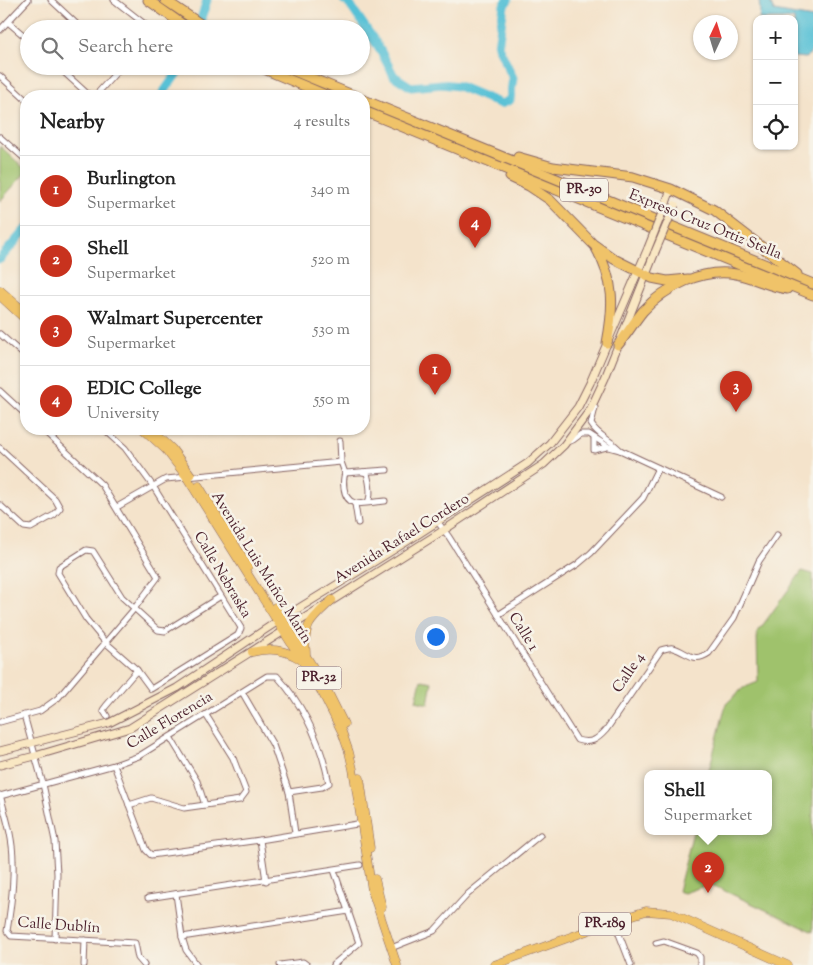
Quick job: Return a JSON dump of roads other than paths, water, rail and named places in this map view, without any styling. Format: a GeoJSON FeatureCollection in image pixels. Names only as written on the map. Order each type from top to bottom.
{"type":"FeatureCollection","features":[{"type":"Feature","properties":{"kind":"highway"},"geometry":{"type":"LineString","coordinates":[[148,0],[176,20]]}},
{"type":"Feature","properties":{"kind":"highway"},"geometry":{"type":"LineString","coordinates":[[165,0],[194,20]]}},
{"type":"Feature","properties":{"kind":"highway"},"geometry":{"type":"LineString","coordinates":[[278,75],[314,90]]}},
{"type":"Feature","properties":{"kind":"highway"},"geometry":{"type":"LineString","coordinates":[[304,75],[340,90]]}},
{"type":"Feature","properties":{"kind":"highway","name":"Expreso Cruz Ortiz Stella"},"geometry":{"type":"LineString","coordinates":[[370,102],[806,285],[813,295]]}},
{"type":"Feature","properties":{"kind":"highway","name":"Expreso Cruz Ortiz Stella"},"geometry":{"type":"LineString","coordinates":[[370,113],[478,158],[806,285]]}},
{"type":"Feature","properties":{"kind":"highway"},"geometry":{"type":"LineString","coordinates":[[483,149],[510,154],[546,165],[632,177],[671,189],[720,214],[806,285]]}},
{"type":"Feature","properties":{"kind":"highway"},"geometry":{"type":"LineString","coordinates":[[478,158],[500,173],[539,192],[561,210],[593,244],[614,259],[642,274],[667,281],[688,280],[726,273],[747,276],[782,288],[806,285]]}},
{"type":"Feature","properties":{"kind":"highway"},"geometry":{"type":"LineString","coordinates":[[593,244],[607,271],[611,284],[612,311],[607,343]]}},
{"type":"Feature","properties":{"kind":"highway"},"geometry":{"type":"LineString","coordinates":[[618,345],[645,309],[667,292],[688,280]]}},
{"type":"Feature","properties":{"kind":"main road","name":"Avenida Rafael Cordero"},"geometry":{"type":"LineString","coordinates":[[0,765],[130,728],[444,530],[544,464],[566,442],[590,410],[618,345],[642,274],[648,248],[671,189]]}},
{"type":"Feature","properties":{"kind":"main road","name":"Avenida Rafael Cordero"},"geometry":{"type":"LineString","coordinates":[[0,751],[109,723],[177,688],[280,620],[528,463],[550,443],[578,407],[607,343],[655,252],[680,193]]}},
{"type":"Feature","properties":{"kind":"main road"},"geometry":{"type":"LineString","coordinates":[[1,293],[20,308]]}},
{"type":"Feature","properties":{"kind":"main road"},"geometry":{"type":"LineString","coordinates":[[1,293],[20,314]]}},
{"type":"Feature","properties":{"kind":"main road","name":"Avenida Luis Muñoz Marín"},"geometry":{"type":"LineString","coordinates":[[150,435],[189,476]]}},
{"type":"Feature","properties":{"kind":"main road","name":"Avenida Luis Muñoz Marín"},"geometry":{"type":"LineString","coordinates":[[157,435],[172,449],[287,630],[330,706],[346,741],[354,769],[364,823],[372,891],[398,965]]}},
{"type":"Feature","properties":{"kind":"main road"},"geometry":{"type":"LineString","coordinates":[[252,652],[264,650],[284,651],[304,658],[307,627],[313,618],[332,600]]}},
{"type":"Feature","properties":{"kind":"main road","name":"PR-189"},"geometry":{"type":"LineString","coordinates":[[495,965],[646,911],[671,913],[787,965]]}},
{"type":"Feature","properties":{"kind":"main road","name":"Avenida Luis Muñoz Marín"},"geometry":{"type":"LineString","coordinates":[[393,947],[403,965]]}},
{"type":"Feature","properties":{"kind":"street"},"geometry":{"type":"LineString","coordinates":[[0,30],[28,0]]}},
{"type":"Feature","properties":{"kind":"street"},"geometry":{"type":"LineString","coordinates":[[51,0],[72,20]]}},
{"type":"Feature","properties":{"kind":"street"},"geometry":{"type":"LineString","coordinates":[[114,0],[140,20]]}},
{"type":"Feature","properties":{"kind":"street"},"geometry":{"type":"LineString","coordinates":[[8,22],[20,32]]}},
{"type":"Feature","properties":{"kind":"street"},"geometry":{"type":"LineString","coordinates":[[67,75],[83,90]]}},
{"type":"Feature","properties":{"kind":"street"},"geometry":{"type":"LineString","coordinates":[[100,90],[114,75]]}},
{"type":"Feature","properties":{"kind":"street"},"geometry":{"type":"LineString","coordinates":[[0,76],[20,94]]}},
{"type":"Feature","properties":{"kind":"street"},"geometry":{"type":"LineString","coordinates":[[0,137],[20,155]]}},
{"type":"Feature","properties":{"kind":"street"},"geometry":{"type":"LineString","coordinates":[[0,334],[20,352]]}},
{"type":"Feature","properties":{"kind":"street"},"geometry":{"type":"LineString","coordinates":[[0,391],[20,409]]}},
{"type":"Feature","properties":{"kind":"street"},"geometry":{"type":"LineString","coordinates":[[596,397],[591,424],[599,434],[620,450]]}},
{"type":"Feature","properties":{"kind":"street"},"geometry":{"type":"LineString","coordinates":[[566,442],[573,440],[581,434],[589,434],[608,447],[620,450],[721,497]]}},
{"type":"Feature","properties":{"kind":"street"},"geometry":{"type":"LineString","coordinates":[[0,722],[40,711],[58,698],[134,609],[158,577],[102,484],[49,435]]}},
{"type":"Feature","properties":{"kind":"street","name":"Calle Nebraska"},"geometry":{"type":"LineString","coordinates":[[111,435],[125,448],[153,486],[241,628],[238,635],[151,689],[137,670]]}},
{"type":"Feature","properties":{"kind":"street"},"geometry":{"type":"LineString","coordinates":[[594,438],[594,450],[608,447]]}},
{"type":"Feature","properties":{"kind":"street"},"geometry":{"type":"LineString","coordinates":[[340,442],[341,462],[345,473],[343,479],[345,497],[348,502],[355,504],[385,501]]}},
{"type":"Feature","properties":{"kind":"street"},"geometry":{"type":"LineString","coordinates":[[0,448],[55,499],[60,508],[32,528],[24,527],[0,505]]}},
{"type":"Feature","properties":{"kind":"street"},"geometry":{"type":"LineString","coordinates":[[116,507],[166,479],[341,462]]}},
{"type":"Feature","properties":{"kind":"street"},"geometry":{"type":"LineString","coordinates":[[498,615],[578,564],[591,553],[643,498],[658,468]]}},
{"type":"Feature","properties":{"kind":"street"},"geometry":{"type":"LineString","coordinates":[[345,473],[387,470]]}},
{"type":"Feature","properties":{"kind":"street"},"geometry":{"type":"LineString","coordinates":[[363,472],[367,473],[368,478],[370,498],[368,502]]}},
{"type":"Feature","properties":{"kind":"street"},"geometry":{"type":"LineString","coordinates":[[355,504],[358,523]]}},
{"type":"Feature","properties":{"kind":"street","name":"Calle 1"},"geometry":{"type":"LineString","coordinates":[[437,521],[577,740],[586,743],[596,740]]}},
{"type":"Feature","properties":{"kind":"street","name":"Calle 4"},"geometry":{"type":"LineString","coordinates":[[596,740],[606,730],[661,650],[672,648],[694,658],[709,654],[734,618],[758,561],[777,535]]}},
{"type":"Feature","properties":{"kind":"street"},"geometry":{"type":"LineString","coordinates":[[107,716],[103,710],[137,670],[105,642],[86,619],[58,573],[59,567],[86,550],[93,551],[122,597],[158,630],[165,631],[221,596]]}},
{"type":"Feature","properties":{"kind":"street","name":"Calle Florencia"},"geometry":{"type":"LineString","coordinates":[[0,796],[114,765],[139,756],[268,676],[277,676],[285,685],[311,725],[325,762],[329,783],[322,787],[289,792]]}},
{"type":"Feature","properties":{"kind":"street"},"geometry":{"type":"LineString","coordinates":[[242,692],[273,745],[289,792],[295,833]]}},
{"type":"Feature","properties":{"kind":"street"},"geometry":{"type":"LineString","coordinates":[[129,805],[150,798],[184,808],[240,800],[246,792],[233,758],[206,715]]}},
{"type":"Feature","properties":{"kind":"street"},"geometry":{"type":"LineString","coordinates":[[24,716],[43,784],[56,841],[55,939]]}},
{"type":"Feature","properties":{"kind":"street"},"geometry":{"type":"LineString","coordinates":[[170,737],[197,781],[205,805]]}},
{"type":"Feature","properties":{"kind":"street"},"geometry":{"type":"LineString","coordinates":[[114,765],[146,850],[151,855],[364,823]]}},
{"type":"Feature","properties":{"kind":"street","name":"Calle Dublín"},"geometry":{"type":"LineString","coordinates":[[0,796],[9,828],[13,860],[12,898],[7,931],[11,936],[134,942],[138,958],[144,965]]}},
{"type":"Feature","properties":{"kind":"street"},"geometry":{"type":"LineString","coordinates":[[393,947],[434,931],[468,894],[540,835]]}},
{"type":"Feature","properties":{"kind":"street"},"geometry":{"type":"LineString","coordinates":[[260,840],[266,881]]}},
{"type":"Feature","properties":{"kind":"street"},"geometry":{"type":"LineString","coordinates":[[148,898],[360,865]]}},
{"type":"Feature","properties":{"kind":"street"},"geometry":{"type":"LineString","coordinates":[[333,965],[359,943],[334,870]]}},
{"type":"Feature","properties":{"kind":"street"},"geometry":{"type":"LineString","coordinates":[[176,894],[182,937],[186,950],[197,965]]}},
{"type":"Feature","properties":{"kind":"street"},"geometry":{"type":"LineString","coordinates":[[182,937],[349,911]]}},
{"type":"Feature","properties":{"kind":"street"},"geometry":{"type":"LineString","coordinates":[[614,921],[630,965]]}},
{"type":"Feature","properties":{"kind":"street"},"geometry":{"type":"LineString","coordinates":[[84,965],[85,940]]}},
{"type":"Feature","properties":{"kind":"street"},"geometry":{"type":"LineString","coordinates":[[656,943],[664,941],[697,953],[700,957],[700,965]]}},
{"type":"Feature","properties":{"kind":"street"},"geometry":{"type":"LineString","coordinates":[[280,965],[303,962],[307,965]]}},
{"type":"Feature","properties":{"kind":"water"},"geometry":{"type":"Polygon","coordinates":[[[759,0],[769,0],[774,11],[796,15],[760,15],[759,0]]]}},
{"type":"Feature","properties":{"kind":"water"},"geometry":{"type":"Polygon","coordinates":[[[798,15],[813,18],[813,50],[806,58],[798,57],[798,15]]]}},
{"type":"Feature","properties":{"kind":"waterway"},"geometry":{"type":"LineString","coordinates":[[201,20],[207,0]]}},
{"type":"Feature","properties":{"kind":"waterway"},"geometry":{"type":"LineString","coordinates":[[344,0],[348,2],[360,20]]}},
{"type":"Feature","properties":{"kind":"waterway"},"geometry":{"type":"LineString","coordinates":[[370,34],[394,76],[411,87],[442,84],[458,86],[501,104],[510,100],[513,78],[498,46],[504,5],[508,0]]}},
{"type":"Feature","properties":{"kind":"waterway"},"geometry":{"type":"LineString","coordinates":[[165,90],[176,75]]}},
{"type":"Feature","properties":{"kind":"waterway"},"geometry":{"type":"LineString","coordinates":[[0,259],[20,236]]}},
{"type":"Feature","properties":{"kind":"place","name":"EDIC College"},"geometry":{"type":"Point","coordinates":[475,248]}},
{"type":"Feature","properties":{"kind":"place","name":"Burlington"},"geometry":{"type":"Point","coordinates":[435,395]}},
{"type":"Feature","properties":{"kind":"place","name":"Walmart Supercenter"},"geometry":{"type":"Point","coordinates":[736,412]}},
{"type":"Feature","properties":{"kind":"place","name":"Shell"},"geometry":{"type":"Point","coordinates":[708,893]}}]}
